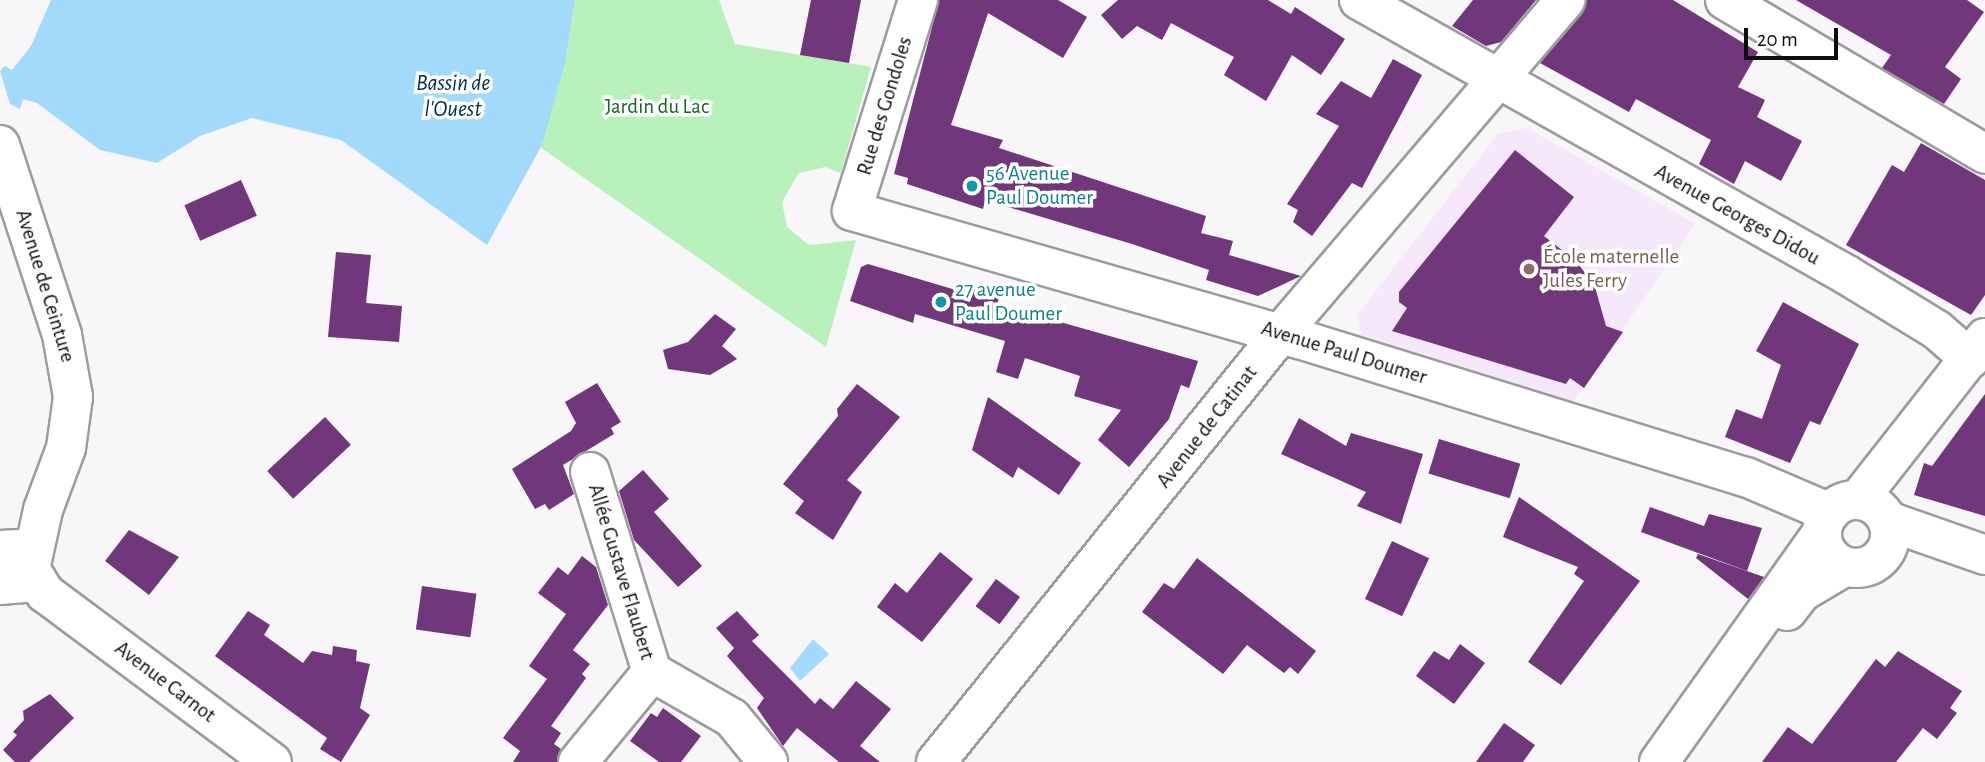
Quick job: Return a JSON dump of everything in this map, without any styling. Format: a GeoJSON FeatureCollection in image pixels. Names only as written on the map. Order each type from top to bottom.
{"type":"FeatureCollection","features":[{"type":"Feature","properties":{"kind":"street","name":"Rue des Gondoles"},"geometry":{"type":"LineString","coordinates":[[852,211],[918,0]]}},
{"type":"Feature","properties":{"kind":"street","name":"Avenue Georges Didou"},"geometry":{"type":"LineString","coordinates":[[1359,0],[1497,81],[1847,275],[1937,330],[1978,348]]}},
{"type":"Feature","properties":{"kind":"street","name":"Avenue de Catinat"},"geometry":{"type":"LineString","coordinates":[[936,762],[1281,333],[1564,0]]}},
{"type":"Feature","properties":{"kind":"street"},"geometry":{"type":"LineString","coordinates":[[1725,0],[1985,154]]}},
{"type":"Feature","properties":{"kind":"street","name":"Avenue de Ceinture"},"geometry":{"type":"LineString","coordinates":[[0,145],[62,335],[72,383],[66,448],[43,510],[11,576]]}},
{"type":"Feature","properties":{"kind":"street","name":"Avenue Paul Doumer"},"geometry":{"type":"LineString","coordinates":[[852,211],[1281,333],[1746,477],[1850,517],[1985,555]]}},
{"type":"Feature","properties":{"kind":"street"},"geometry":{"type":"LineString","coordinates":[[1659,762],[1978,348]]}},
{"type":"Feature","properties":{"kind":"street","name":"Allée Gustave Flaubert"},"geometry":{"type":"LineString","coordinates":[[590,472],[653,672]]}},
{"type":"Feature","properties":{"kind":"street"},"geometry":{"type":"LineString","coordinates":[[1850,517],[1890,540],[1881,558],[1864,568],[1844,566],[1828,553],[1850,517]]}},
{"type":"Feature","properties":{"kind":"street"},"geometry":{"type":"LineString","coordinates":[[1690,720],[1802,592],[1844,566]]}},
{"type":"Feature","properties":{"kind":"street","name":"Avenue Carnot"},"geometry":{"type":"LineString","coordinates":[[11,576],[57,602],[272,762]]}},
{"type":"Feature","properties":{"kind":"street"},"geometry":{"type":"LineString","coordinates":[[578,762],[653,672],[732,718],[768,762]]}},
{"type":"Feature","properties":{"kind":"shaded area","name":"École maternelle Jules Ferry"},"geometry":{"type":"Polygon","coordinates":[[[1527,128],[1695,224],[1572,403],[1363,343],[1357,315],[1498,134],[1527,128]]]}},
{"type":"Feature","properties":{"kind":"green space","name":"Jardin du Lac"},"geometry":{"type":"Polygon","coordinates":[[[575,0],[719,0],[735,44],[871,67],[841,173],[825,167],[799,173],[782,202],[787,227],[809,245],[856,240],[826,347],[540,147],[565,64],[575,0]]]}},
{"type":"Feature","properties":{"kind":"water","name":"Bassin de l'Ouest"},"geometry":{"type":"Polygon","coordinates":[[[51,0],[575,0],[565,64],[542,145],[487,245],[341,140],[252,118],[200,136],[157,163],[100,150],[37,103],[23,99],[20,109],[10,104],[0,71],[5,66],[12,70],[31,46],[51,0]]]}},
{"type":"Feature","properties":{"kind":"water"},"geometry":{"type":"Polygon","coordinates":[[[813,639],[829,654],[800,681],[790,668],[813,639]]]}},
{"type":"Feature","properties":{"kind":"building"},"geometry":{"type":"Polygon","coordinates":[[[811,0],[861,0],[849,63],[800,55],[811,0]]]}},
{"type":"Feature","properties":{"kind":"building"},"geometry":{"type":"Polygon","coordinates":[[[939,0],[1058,0],[1087,17],[1063,58],[988,13],[951,125],[1003,140],[999,148],[1206,216],[1201,233],[1233,241],[1229,255],[1301,276],[1258,296],[1206,280],[1209,270],[1132,244],[985,200],[983,209],[907,184],[908,178],[894,174],[939,0]]]}},
{"type":"Feature","properties":{"kind":"building"},"geometry":{"type":"Polygon","coordinates":[[[1118,0],[1268,0],[1291,14],[1295,7],[1345,39],[1321,75],[1292,55],[1266,101],[1224,75],[1234,57],[1171,23],[1162,40],[1137,26],[1122,39],[1101,15],[1118,0]]]}},
{"type":"Feature","properties":{"kind":"building"},"geometry":{"type":"Polygon","coordinates":[[[1473,0],[1536,0],[1501,42],[1486,46],[1452,26],[1473,0]]]}},
{"type":"Feature","properties":{"kind":"building"},"geometry":{"type":"Polygon","coordinates":[[[1586,0],[1673,0],[1758,52],[1738,87],[1765,100],[1757,117],[1802,141],[1781,181],[1745,161],[1734,184],[1699,164],[1711,140],[1636,99],[1629,112],[1540,63],[1582,14],[1586,0]]]}},
{"type":"Feature","properties":{"kind":"building"},"geometry":{"type":"Polygon","coordinates":[[[1796,0],[1967,0],[1984,12],[1945,67],[1961,79],[1944,104],[1882,68],[1891,55],[1796,0]]]}},
{"type":"Feature","properties":{"kind":"building"},"geometry":{"type":"Polygon","coordinates":[[[1393,59],[1422,75],[1362,188],[1352,183],[1312,236],[1293,222],[1298,210],[1287,204],[1339,126],[1316,114],[1341,81],[1371,98],[1393,59]]]}},
{"type":"Feature","properties":{"kind":"building"},"geometry":{"type":"Polygon","coordinates":[[[1921,143],[1985,180],[1985,295],[1971,315],[1846,245],[1892,165],[1904,172],[1921,143]]]}},
{"type":"Feature","properties":{"kind":"building"},"geometry":{"type":"Polygon","coordinates":[[[1515,150],[1574,197],[1544,236],[1577,262],[1595,287],[1606,326],[1623,332],[1584,388],[1570,378],[1566,384],[1392,331],[1407,308],[1399,302],[1399,292],[1515,150]]]}},
{"type":"Feature","properties":{"kind":"building"},"geometry":{"type":"Polygon","coordinates":[[[241,180],[257,216],[200,241],[184,205],[241,180]]]}},
{"type":"Feature","properties":{"kind":"building"},"geometry":{"type":"Polygon","coordinates":[[[336,252],[371,255],[366,303],[402,306],[399,342],[328,337],[336,252]]]}},
{"type":"Feature","properties":{"kind":"building"},"geometry":{"type":"Polygon","coordinates":[[[868,264],[966,293],[969,282],[1001,292],[997,304],[1198,361],[1189,388],[1181,385],[1169,419],[1129,467],[1098,440],[1121,410],[1074,396],[1080,376],[1025,358],[1018,379],[996,372],[1005,341],[915,314],[913,323],[850,301],[861,267],[868,264]]]}},
{"type":"Feature","properties":{"kind":"building"},"geometry":{"type":"Polygon","coordinates":[[[1783,302],[1859,344],[1820,425],[1810,421],[1790,463],[1725,437],[1736,409],[1762,419],[1781,365],[1756,351],[1783,302]]]}},
{"type":"Feature","properties":{"kind":"building"},"geometry":{"type":"Polygon","coordinates":[[[715,314],[736,329],[722,346],[737,359],[710,375],[668,369],[663,350],[688,342],[715,314]]]}},
{"type":"Feature","properties":{"kind":"building"},"geometry":{"type":"Polygon","coordinates":[[[597,383],[621,422],[611,428],[614,434],[563,465],[574,494],[549,510],[545,504],[535,509],[512,469],[571,431],[576,423],[565,402],[597,383]]]}},
{"type":"Feature","properties":{"kind":"building"},"geometry":{"type":"Polygon","coordinates":[[[857,384],[900,417],[847,480],[862,492],[833,540],[795,513],[804,501],[783,484],[838,416],[837,409],[857,384]]]}},
{"type":"Feature","properties":{"kind":"building"},"geometry":{"type":"Polygon","coordinates":[[[1985,394],[1985,516],[1914,495],[1924,463],[1932,466],[1985,394]]]}},
{"type":"Feature","properties":{"kind":"building"},"geometry":{"type":"Polygon","coordinates":[[[988,397],[1081,463],[1059,495],[1018,467],[1013,478],[972,450],[988,397]]]}},
{"type":"Feature","properties":{"kind":"building"},"geometry":{"type":"Polygon","coordinates":[[[325,417],[351,445],[293,499],[267,471],[325,417]]]}},
{"type":"Feature","properties":{"kind":"building"},"geometry":{"type":"Polygon","coordinates":[[[1299,418],[1346,446],[1351,433],[1423,454],[1401,524],[1357,506],[1366,492],[1281,454],[1299,418]]]}},
{"type":"Feature","properties":{"kind":"building"},"geometry":{"type":"Polygon","coordinates":[[[1439,439],[1520,464],[1510,498],[1428,473],[1439,439]]]}},
{"type":"Feature","properties":{"kind":"building"},"geometry":{"type":"Polygon","coordinates":[[[643,470],[669,499],[654,512],[702,566],[678,587],[634,540],[619,491],[643,470]]]}},
{"type":"Feature","properties":{"kind":"building"},"geometry":{"type":"Polygon","coordinates":[[[1519,497],[1640,581],[1561,685],[1528,662],[1584,581],[1574,574],[1578,567],[1503,537],[1519,497]]]}},
{"type":"Feature","properties":{"kind":"building"},"geometry":{"type":"Polygon","coordinates":[[[1650,507],[1704,526],[1709,514],[1762,528],[1747,571],[1641,532],[1650,507]]]}},
{"type":"Feature","properties":{"kind":"building"},"geometry":{"type":"Polygon","coordinates":[[[129,530],[179,557],[149,595],[105,561],[129,530]]]}},
{"type":"Feature","properties":{"kind":"building"},"geometry":{"type":"Polygon","coordinates":[[[1392,541],[1429,558],[1402,616],[1365,599],[1392,541]]]}},
{"type":"Feature","properties":{"kind":"building"},"geometry":{"type":"Polygon","coordinates":[[[940,552],[973,579],[922,642],[877,607],[895,583],[907,593],[940,552]]]}},
{"type":"Feature","properties":{"kind":"building"},"geometry":{"type":"Polygon","coordinates":[[[1698,554],[1764,577],[1748,599],[1696,558],[1698,554]]]}},
{"type":"Feature","properties":{"kind":"building"},"geometry":{"type":"Polygon","coordinates":[[[582,556],[596,567],[608,605],[573,650],[590,664],[582,674],[586,678],[551,726],[561,733],[554,744],[561,749],[557,762],[513,762],[520,751],[503,738],[547,679],[529,666],[566,614],[538,593],[558,567],[568,575],[582,556]]]}},
{"type":"Feature","properties":{"kind":"building"},"geometry":{"type":"Polygon","coordinates":[[[1197,558],[1316,651],[1298,674],[1290,667],[1284,673],[1247,645],[1223,674],[1142,612],[1164,583],[1174,589],[1197,558]]]}},
{"type":"Feature","properties":{"kind":"building"},"geometry":{"type":"Polygon","coordinates":[[[996,579],[1020,597],[999,624],[976,606],[996,579]]]}},
{"type":"Feature","properties":{"kind":"building"},"geometry":{"type":"Polygon","coordinates":[[[422,586],[476,594],[470,637],[416,630],[422,586]]]}},
{"type":"Feature","properties":{"kind":"building"},"geometry":{"type":"Polygon","coordinates":[[[248,611],[270,625],[264,635],[303,663],[312,651],[332,655],[333,646],[357,650],[356,661],[370,664],[360,708],[370,715],[341,762],[320,749],[327,738],[215,656],[248,611]]]}},
{"type":"Feature","properties":{"kind":"building"},"geometry":{"type":"Polygon","coordinates":[[[737,611],[759,635],[752,641],[815,704],[820,698],[833,709],[856,681],[891,709],[860,746],[880,762],[839,762],[797,728],[783,746],[757,708],[764,698],[727,656],[734,648],[716,628],[737,611]]]}},
{"type":"Feature","properties":{"kind":"building"},"geometry":{"type":"Polygon","coordinates":[[[1460,644],[1485,663],[1454,704],[1416,676],[1434,651],[1449,660],[1460,644]]]}},
{"type":"Feature","properties":{"kind":"building"},"geometry":{"type":"Polygon","coordinates":[[[1898,651],[1962,691],[1950,708],[1957,713],[1937,739],[1923,728],[1896,762],[1762,762],[1788,727],[1812,744],[1876,659],[1885,667],[1898,651]]]}},
{"type":"Feature","properties":{"kind":"building"},"geometry":{"type":"Polygon","coordinates":[[[50,694],[74,718],[29,762],[15,762],[3,750],[17,735],[13,732],[24,720],[23,711],[50,694]]]}},
{"type":"Feature","properties":{"kind":"building"},"geometry":{"type":"Polygon","coordinates":[[[663,708],[701,736],[681,762],[659,762],[630,741],[651,713],[657,717],[663,708]]]}},
{"type":"Feature","properties":{"kind":"building"},"geometry":{"type":"Polygon","coordinates":[[[1504,723],[1535,745],[1523,762],[1476,762],[1504,723]]]}},
{"type":"Feature","properties":{"kind":"place","name":"56 Avenue Paul Doumer"},"geometry":{"type":"Point","coordinates":[972,186]}},
{"type":"Feature","properties":{"kind":"place","name":"École maternelle Jules Ferry"},"geometry":{"type":"Point","coordinates":[1529,269]}},
{"type":"Feature","properties":{"kind":"place","name":"27 avenue Paul Doumer"},"geometry":{"type":"Point","coordinates":[941,302]}}]}
